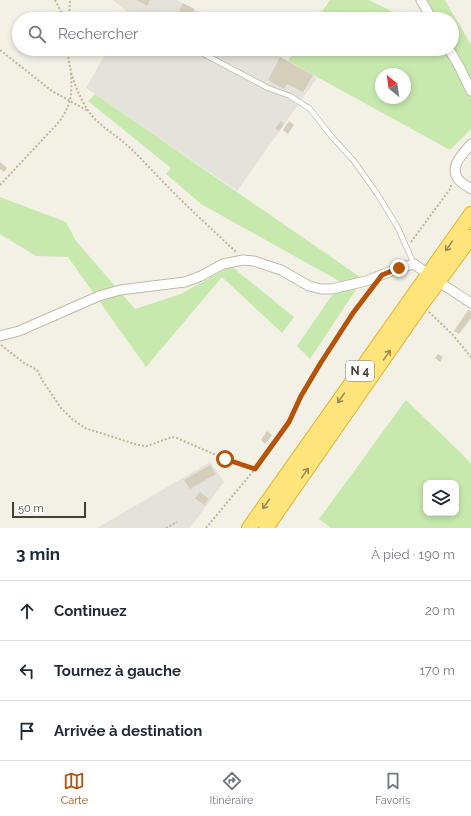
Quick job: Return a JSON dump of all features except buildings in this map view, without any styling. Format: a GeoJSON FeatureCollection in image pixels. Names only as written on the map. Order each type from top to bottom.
{"type":"FeatureCollection","features":[{"type":"Feature","properties":{"kind":"highway","name":"N 4"},"geometry":{"type":"LineString","coordinates":[[266,528],[421,304],[434,278],[471,214]]}},
{"type":"Feature","properties":{"kind":"highway","name":"N 4"},"geometry":{"type":"LineString","coordinates":[[249,528],[434,278],[471,237]]}},
{"type":"Feature","properties":{"kind":"street"},"geometry":{"type":"LineString","coordinates":[[421,0],[428,12]]}},
{"type":"Feature","properties":{"kind":"street"},"geometry":{"type":"LineString","coordinates":[[453,56],[471,91]]}},
{"type":"Feature","properties":{"kind":"street"},"geometry":{"type":"LineString","coordinates":[[471,144],[457,162],[455,171],[459,180],[471,189]]}},
{"type":"Feature","properties":{"kind":"street"},"geometry":{"type":"LineString","coordinates":[[0,336],[18,331],[100,296],[120,290],[185,282],[201,276],[223,264],[243,260],[254,261],[281,270],[309,286],[321,289],[332,289],[366,281],[399,268],[414,264],[471,304]]}},
{"type":"Feature","properties":{"kind":"lane"},"geometry":{"type":"LineString","coordinates":[[208,56],[268,88],[290,96],[310,109],[332,137],[354,161],[378,195],[398,228],[414,264]]}},
{"type":"Feature","properties":{"kind":"path"},"geometry":{"type":"LineString","coordinates":[[55,0],[61,12]]}},
{"type":"Feature","properties":{"kind":"path"},"geometry":{"type":"LineString","coordinates":[[69,12],[70,0]]}},
{"type":"Feature","properties":{"kind":"path"},"geometry":{"type":"LineString","coordinates":[[0,50],[52,92],[89,111]]}},
{"type":"Feature","properties":{"kind":"path"},"geometry":{"type":"LineString","coordinates":[[0,185],[59,122],[65,112],[70,102],[71,88],[68,56]]}},
{"type":"Feature","properties":{"kind":"path"},"geometry":{"type":"LineString","coordinates":[[70,70],[77,88],[89,111],[97,120],[128,145],[172,191],[243,260]]}},
{"type":"Feature","properties":{"kind":"path"},"geometry":{"type":"LineString","coordinates":[[406,247],[450,189],[455,171]]}},
{"type":"Feature","properties":{"kind":"path"},"geometry":{"type":"LineString","coordinates":[[206,528],[255,469],[289,422],[301,396],[316,371],[349,319],[382,275]]}},
{"type":"Feature","properties":{"kind":"path"},"geometry":{"type":"LineString","coordinates":[[421,304],[452,334],[471,357]]}},
{"type":"Feature","properties":{"kind":"path"},"geometry":{"type":"LineString","coordinates":[[0,345],[24,363],[37,370],[61,408],[72,419],[85,428],[138,445],[147,446],[172,438],[177,438],[225,459],[255,469]]}},
{"type":"Feature","properties":{"kind":"path"},"geometry":{"type":"LineString","coordinates":[[166,528],[177,522]]}},
{"type":"Feature","properties":{"kind":"shaded area"},"geometry":{"type":"Polygon","coordinates":[[[113,0],[135,0],[129,12],[113,0]]]}},
{"type":"Feature","properties":{"kind":"shaded area"},"geometry":{"type":"Polygon","coordinates":[[[135,0],[177,0],[199,12],[129,12],[135,0]]]}},
{"type":"Feature","properties":{"kind":"shaded area"},"geometry":{"type":"Polygon","coordinates":[[[104,56],[278,56],[317,78],[237,191],[86,88],[104,56]]]}},
{"type":"Feature","properties":{"kind":"shaded area"},"geometry":{"type":"Polygon","coordinates":[[[210,462],[224,482],[190,528],[97,528],[210,462]]]}},
{"type":"Feature","properties":{"kind":"green space"},"geometry":{"type":"Polygon","coordinates":[[[330,0],[369,0],[393,12],[322,12],[330,0]]]}},
{"type":"Feature","properties":{"kind":"green space"},"geometry":{"type":"Polygon","coordinates":[[[421,0],[445,0],[452,12],[428,12],[421,0]]]}},
{"type":"Feature","properties":{"kind":"green space"},"geometry":{"type":"Polygon","coordinates":[[[459,24],[471,45],[471,129],[450,150],[288,61],[291,56],[459,56],[459,24]]]}},
{"type":"Feature","properties":{"kind":"green space"},"geometry":{"type":"Polygon","coordinates":[[[95,94],[363,279],[310,359],[297,346],[341,282],[201,204],[166,174],[171,168],[88,101],[95,94]]]}},
{"type":"Feature","properties":{"kind":"green space"},"geometry":{"type":"Polygon","coordinates":[[[0,197],[66,222],[76,241],[135,309],[181,294],[231,266],[294,317],[282,333],[222,277],[146,367],[68,257],[36,256],[0,234],[0,197]]]}},
{"type":"Feature","properties":{"kind":"green space"},"geometry":{"type":"Polygon","coordinates":[[[406,400],[471,464],[471,528],[331,528],[319,519],[406,400]]]}},
{"type":"Feature","properties":{"kind":"route"},"geometry":{"type":"LineString","coordinates":[[225,459],[255,469],[289,422],[301,396],[353,313],[382,275],[399,268]]}}]}
